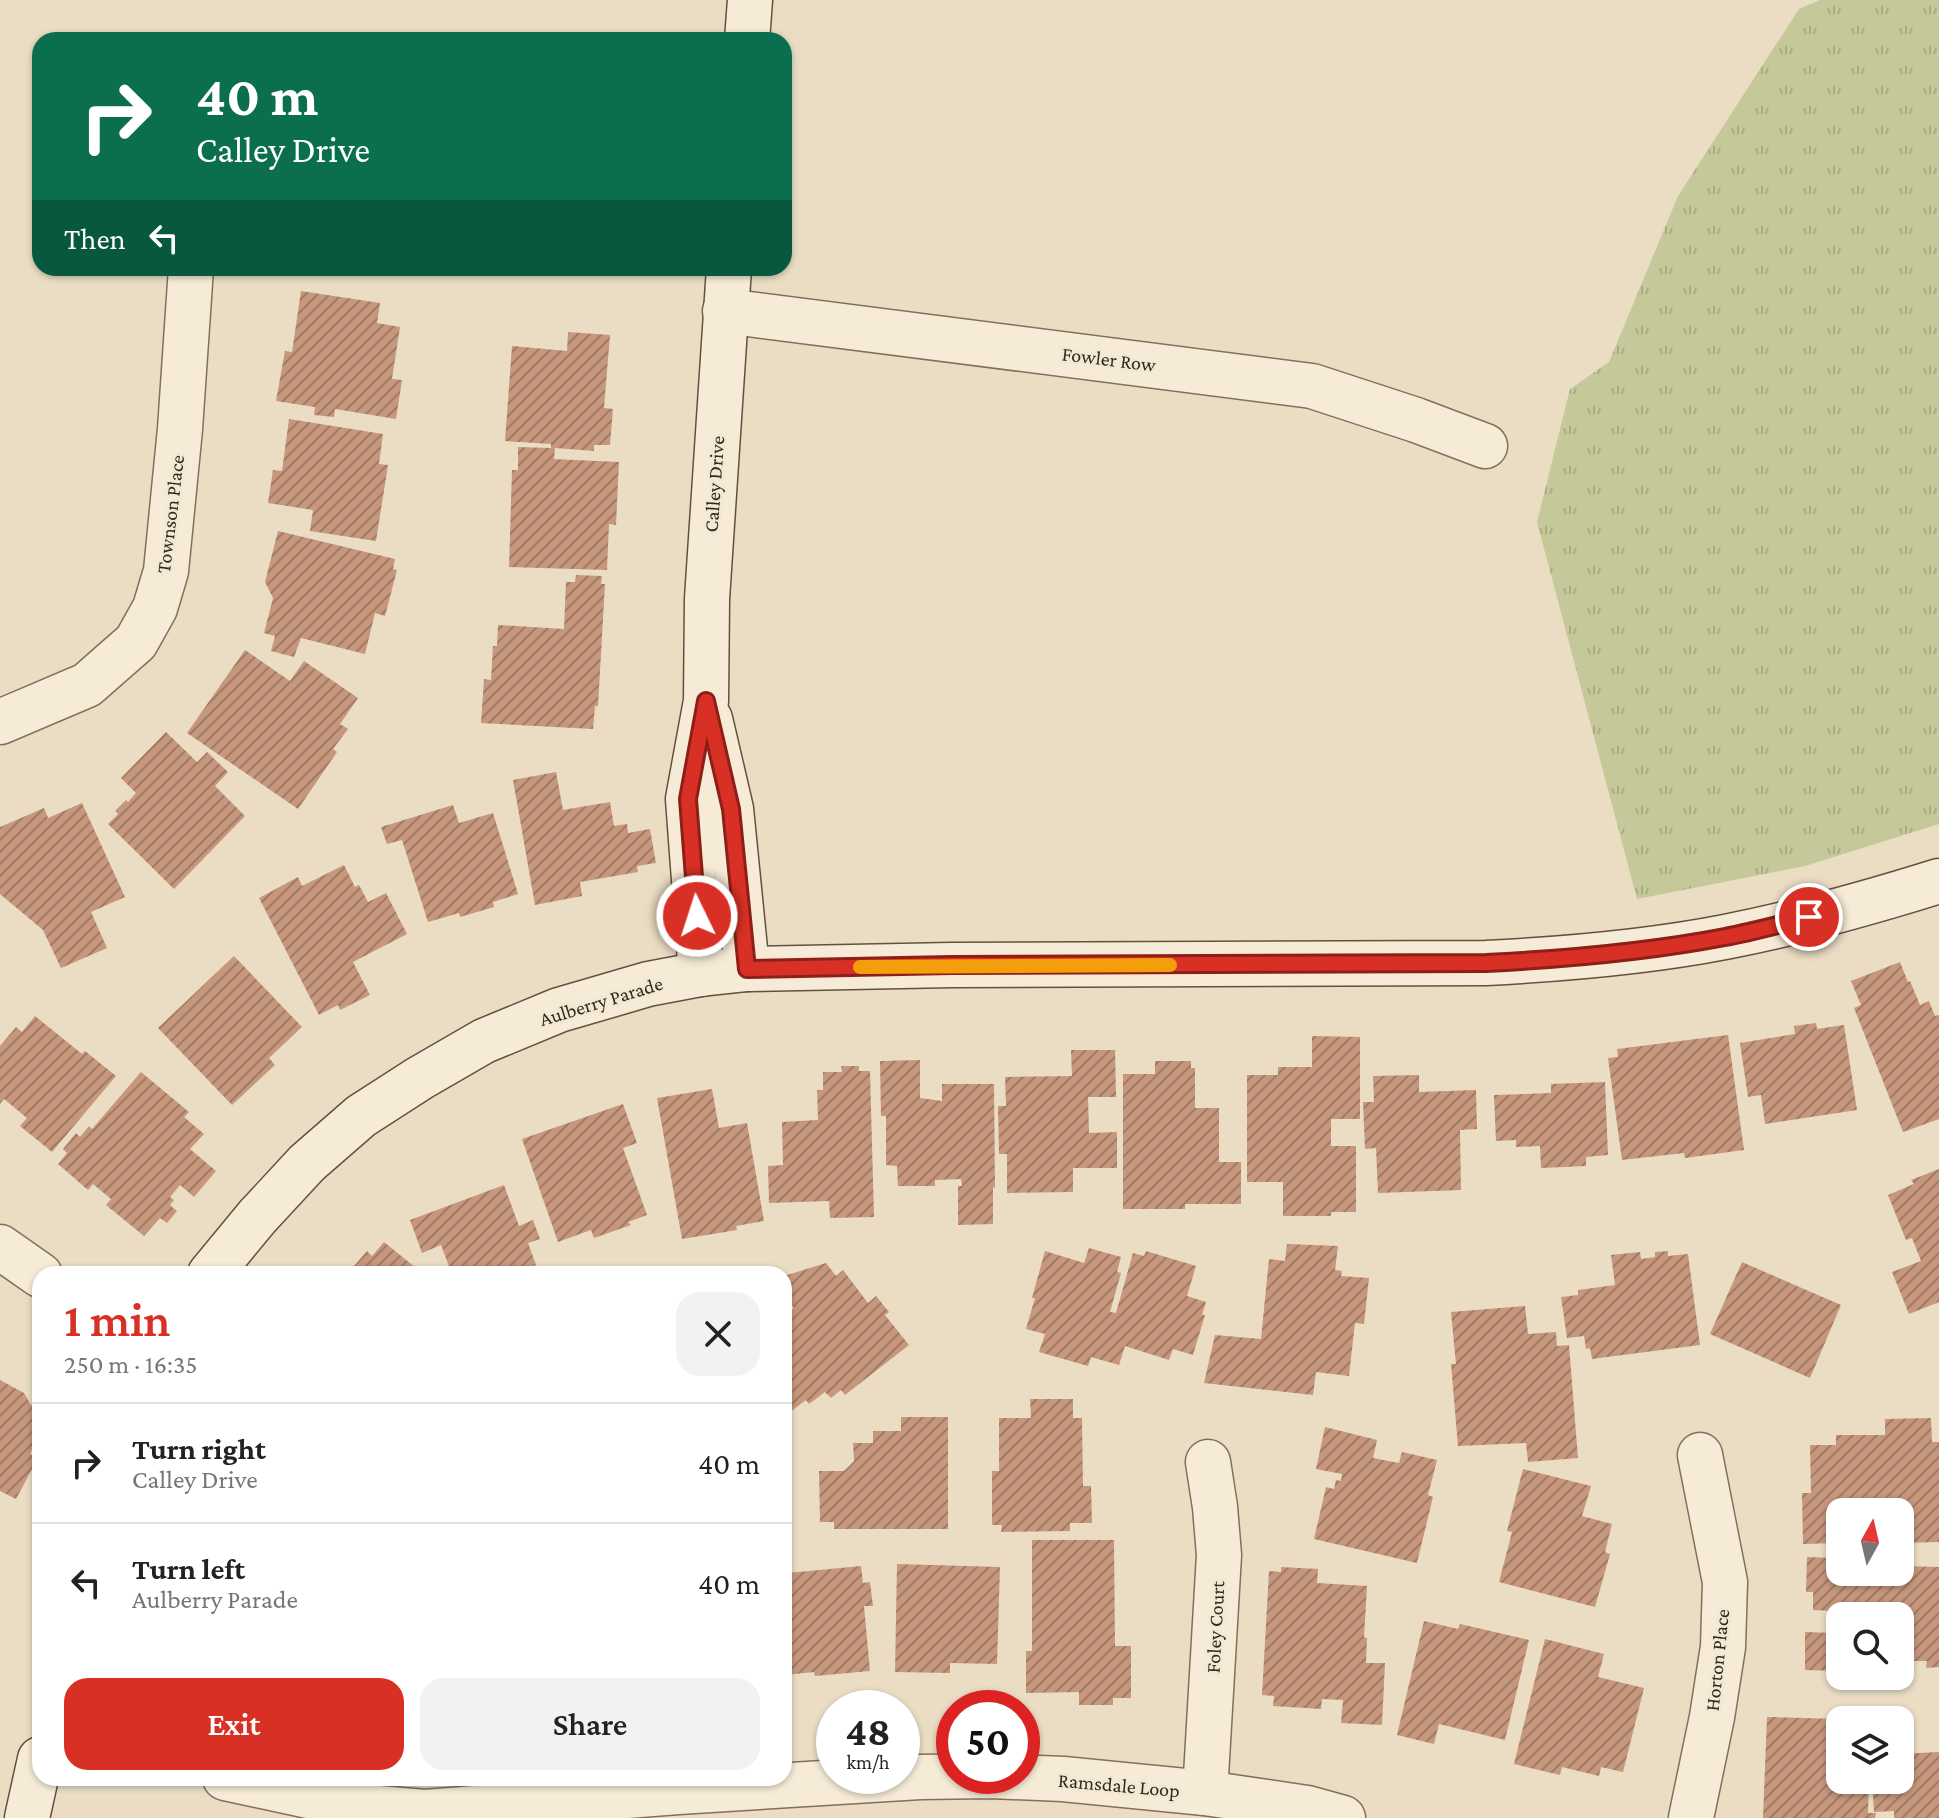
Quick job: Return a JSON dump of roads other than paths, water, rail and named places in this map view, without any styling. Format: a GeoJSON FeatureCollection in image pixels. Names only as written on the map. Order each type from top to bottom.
{"type":"FeatureCollection","features":[{"type":"Feature","properties":{"kind":"street"},"geometry":{"type":"LineString","coordinates":[[748,32],[750,0]]}},
{"type":"Feature","properties":{"kind":"street","name":"Townson Place"},"geometry":{"type":"LineString","coordinates":[[0,722],[87,685],[136,642],[155,608],[166,571],[190,276]]}},
{"type":"Feature","properties":{"kind":"street","name":"Calley Drive"},"geometry":{"type":"LineString","coordinates":[[701,974],[688,799],[706,701],[707,599],[728,276]]}},
{"type":"Feature","properties":{"kind":"street","name":"Fowler Row"},"geometry":{"type":"LineString","coordinates":[[725,311],[1312,386],[1485,446]]}},
{"type":"Feature","properties":{"kind":"street","name":"Calley Drive"},"geometry":{"type":"LineString","coordinates":[[706,701],[731,809],[747,969]]}},
{"type":"Feature","properties":{"kind":"street","name":"Aulberry Parade"},"geometry":{"type":"LineString","coordinates":[[217,1266],[307,1163],[361,1116],[484,1041],[559,1010],[648,984],[747,969],[1486,963],[1555,959],[1724,937],[1865,904],[1939,881]]}},
{"type":"Feature","properties":{"kind":"street"},"geometry":{"type":"LineString","coordinates":[[0,1247],[32,1269]]}},
{"type":"Feature","properties":{"kind":"street","name":"Horton Place"},"geometry":{"type":"LineString","coordinates":[[1691,1818],[1723,1647],[1725,1582],[1700,1455]]}},
{"type":"Feature","properties":{"kind":"street","name":"Foley Court"},"geometry":{"type":"LineString","coordinates":[[1205,1793],[1219,1555],[1208,1462]]}},
{"type":"Feature","properties":{"kind":"street","name":"Ramsdale Loop"},"geometry":{"type":"LineString","coordinates":[[792,1781],[991,1776],[1063,1779],[1205,1793],[1307,1808],[1343,1818]]}},
{"type":"Feature","properties":{"kind":"street"},"geometry":{"type":"LineString","coordinates":[[27,1818],[34,1786]]}},
{"type":"Feature","properties":{"kind":"street","name":"Ramsdale Loop"},"geometry":{"type":"LineString","coordinates":[[262,1786],[355,1806],[425,1812],[669,1786]]}}]}
